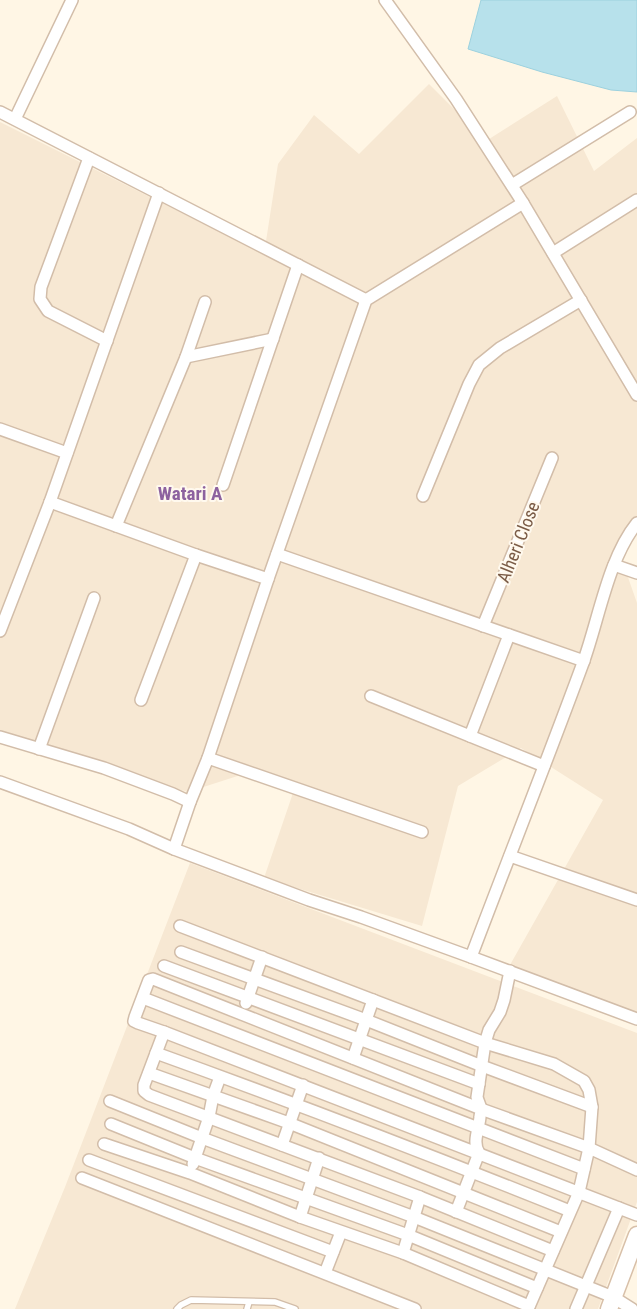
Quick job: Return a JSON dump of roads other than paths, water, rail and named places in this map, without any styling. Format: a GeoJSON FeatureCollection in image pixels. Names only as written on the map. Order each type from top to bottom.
{"type":"FeatureCollection","features":[{"type":"Feature","properties":{"kind":"street"},"geometry":{"type":"LineString","coordinates":[[16,119],[72,0]]}},
{"type":"Feature","properties":{"kind":"street"},"geometry":{"type":"LineString","coordinates":[[385,0],[456,99],[524,203],[637,395]]}},
{"type":"Feature","properties":{"kind":"street"},"geometry":{"type":"LineString","coordinates":[[0,112],[366,300]]}},
{"type":"Feature","properties":{"kind":"street"},"geometry":{"type":"LineString","coordinates":[[512,185],[630,112]]}},
{"type":"Feature","properties":{"kind":"street"},"geometry":{"type":"LineString","coordinates":[[89,158],[41,287],[40,299],[48,311],[107,340]]}},
{"type":"Feature","properties":{"kind":"street"},"geometry":{"type":"LineString","coordinates":[[0,631],[50,502],[159,193]]}},
{"type":"Feature","properties":{"kind":"street"},"geometry":{"type":"LineString","coordinates":[[553,253],[637,200]]}},
{"type":"Feature","properties":{"kind":"street"},"geometry":{"type":"LineString","coordinates":[[174,849],[208,758],[276,554],[366,300],[524,203]]}},
{"type":"Feature","properties":{"kind":"street"},"geometry":{"type":"LineString","coordinates":[[223,485],[298,265]]}},
{"type":"Feature","properties":{"kind":"street"},"geometry":{"type":"LineString","coordinates":[[422,496],[469,384],[480,365],[500,348],[581,300]]}},
{"type":"Feature","properties":{"kind":"street"},"geometry":{"type":"LineString","coordinates":[[116,526],[186,356],[204,302]]}},
{"type":"Feature","properties":{"kind":"street"},"geometry":{"type":"LineString","coordinates":[[186,356],[273,339]]}},
{"type":"Feature","properties":{"kind":"street"},"geometry":{"type":"LineString","coordinates":[[0,429],[67,453]]}},
{"type":"Feature","properties":{"kind":"street","name":"Alheri Close"},"geometry":{"type":"LineString","coordinates":[[483,626],[552,458]]}},
{"type":"Feature","properties":{"kind":"street"},"geometry":{"type":"LineString","coordinates":[[50,502],[268,579]]}},
{"type":"Feature","properties":{"kind":"street"},"geometry":{"type":"LineString","coordinates":[[471,957],[584,661],[614,565],[629,533],[637,523]]}},
{"type":"Feature","properties":{"kind":"street"},"geometry":{"type":"LineString","coordinates":[[276,554],[584,661]]}},
{"type":"Feature","properties":{"kind":"street"},"geometry":{"type":"LineString","coordinates":[[141,700],[196,555]]}},
{"type":"Feature","properties":{"kind":"street"},"geometry":{"type":"LineString","coordinates":[[614,565],[637,573]]}},
{"type":"Feature","properties":{"kind":"street"},"geometry":{"type":"LineString","coordinates":[[39,749],[94,598]]}},
{"type":"Feature","properties":{"kind":"street"},"geometry":{"type":"LineString","coordinates":[[470,736],[509,635]]}},
{"type":"Feature","properties":{"kind":"street"},"geometry":{"type":"LineString","coordinates":[[371,696],[544,766]]}},
{"type":"Feature","properties":{"kind":"street"},"geometry":{"type":"LineString","coordinates":[[0,737],[104,768],[190,802]]}},
{"type":"Feature","properties":{"kind":"street"},"geometry":{"type":"LineString","coordinates":[[208,758],[422,832]]}},
{"type":"Feature","properties":{"kind":"street"},"geometry":{"type":"LineString","coordinates":[[0,782],[128,829],[174,849],[302,898],[361,917],[637,1019]]}},
{"type":"Feature","properties":{"kind":"street"},"geometry":{"type":"LineString","coordinates":[[510,856],[637,900]]}},
{"type":"Feature","properties":{"kind":"street"},"geometry":{"type":"LineString","coordinates":[[104,1144],[190,1173],[300,1218],[403,1253],[529,1308],[579,1192],[589,1148],[592,1107],[589,1090],[584,1081],[554,1064],[486,1043],[180,926]]}},
{"type":"Feature","properties":{"kind":"street"},"geometry":{"type":"LineString","coordinates":[[181,952],[366,1020],[592,1107]]}},
{"type":"Feature","properties":{"kind":"street"},"geometry":{"type":"LineString","coordinates":[[242,1014],[262,957]]}},
{"type":"Feature","properties":{"kind":"street"},"geometry":{"type":"LineString","coordinates":[[164,966],[479,1084]]}},
{"type":"Feature","properties":{"kind":"street"},"geometry":{"type":"LineString","coordinates":[[479,1153],[475,1142],[481,1109],[477,1097],[482,1066],[489,1030],[500,1012],[510,971]]}},
{"type":"Feature","properties":{"kind":"street"},"geometry":{"type":"LineString","coordinates":[[637,1170],[589,1148],[481,1109],[153,979],[149,980],[134,1021],[637,1215]]}},
{"type":"Feature","properties":{"kind":"street"},"geometry":{"type":"LineString","coordinates":[[143,998],[584,1169]]}},
{"type":"Feature","properties":{"kind":"street"},"geometry":{"type":"LineString","coordinates":[[353,1058],[373,1000]]}},
{"type":"Feature","properties":{"kind":"street"},"geometry":{"type":"LineString","coordinates":[[164,1032],[144,1085],[144,1091],[149,1095],[319,1158],[553,1251]]}},
{"type":"Feature","properties":{"kind":"street"},"geometry":{"type":"LineString","coordinates":[[156,1054],[296,1104],[570,1212]]}},
{"type":"Feature","properties":{"kind":"street"},"geometry":{"type":"LineString","coordinates":[[149,1073],[290,1123],[561,1232]]}},
{"type":"Feature","properties":{"kind":"street"},"geometry":{"type":"LineString","coordinates":[[190,1173],[209,1117],[213,1096],[220,1076]]}},
{"type":"Feature","properties":{"kind":"street"},"geometry":{"type":"LineString","coordinates":[[282,1145],[303,1085]]}},
{"type":"Feature","properties":{"kind":"street"},"geometry":{"type":"LineString","coordinates":[[110,1101],[202,1138],[414,1216],[546,1269],[585,1286],[611,1303],[632,1309]]}},
{"type":"Feature","properties":{"kind":"street"},"geometry":{"type":"LineString","coordinates":[[110,1124],[195,1158],[408,1235],[538,1288]]}},
{"type":"Feature","properties":{"kind":"street"},"geometry":{"type":"LineString","coordinates":[[456,1212],[479,1153]]}},
{"type":"Feature","properties":{"kind":"street"},"geometry":{"type":"LineString","coordinates":[[300,1218],[319,1158]]}},
{"type":"Feature","properties":{"kind":"street"},"geometry":{"type":"LineString","coordinates":[[89,1160],[333,1252]]}},
{"type":"Feature","properties":{"kind":"street"},"geometry":{"type":"LineString","coordinates":[[82,1178],[415,1309]]}},
{"type":"Feature","properties":{"kind":"street"},"geometry":{"type":"LineString","coordinates":[[403,1253],[420,1197]]}},
{"type":"Feature","properties":{"kind":"street"},"geometry":{"type":"LineString","coordinates":[[576,1309],[619,1208]]}},
{"type":"Feature","properties":{"kind":"street"},"geometry":{"type":"LineString","coordinates":[[325,1273],[341,1232]]}},
{"type":"Feature","properties":{"kind":"street"},"geometry":{"type":"LineString","coordinates":[[611,1303],[636,1242]]}},
{"type":"Feature","properties":{"kind":"lane"},"geometry":{"type":"LineString","coordinates":[[177,1309],[191,1300],[274,1302],[295,1309]]}},
{"type":"Feature","properties":{"kind":"lane"},"geometry":{"type":"LineString","coordinates":[[247,1309],[249,1302]]}},
{"type":"Feature","properties":{"kind":"water"},"geometry":{"type":"Polygon","coordinates":[[[481,0],[637,0],[637,92],[611,90],[542,72],[468,49],[481,0]]]}},
{"type":"Feature","properties":{"kind":"district","name":"Watari A"},"geometry":{"type":"Point","coordinates":[190,493]}}]}
